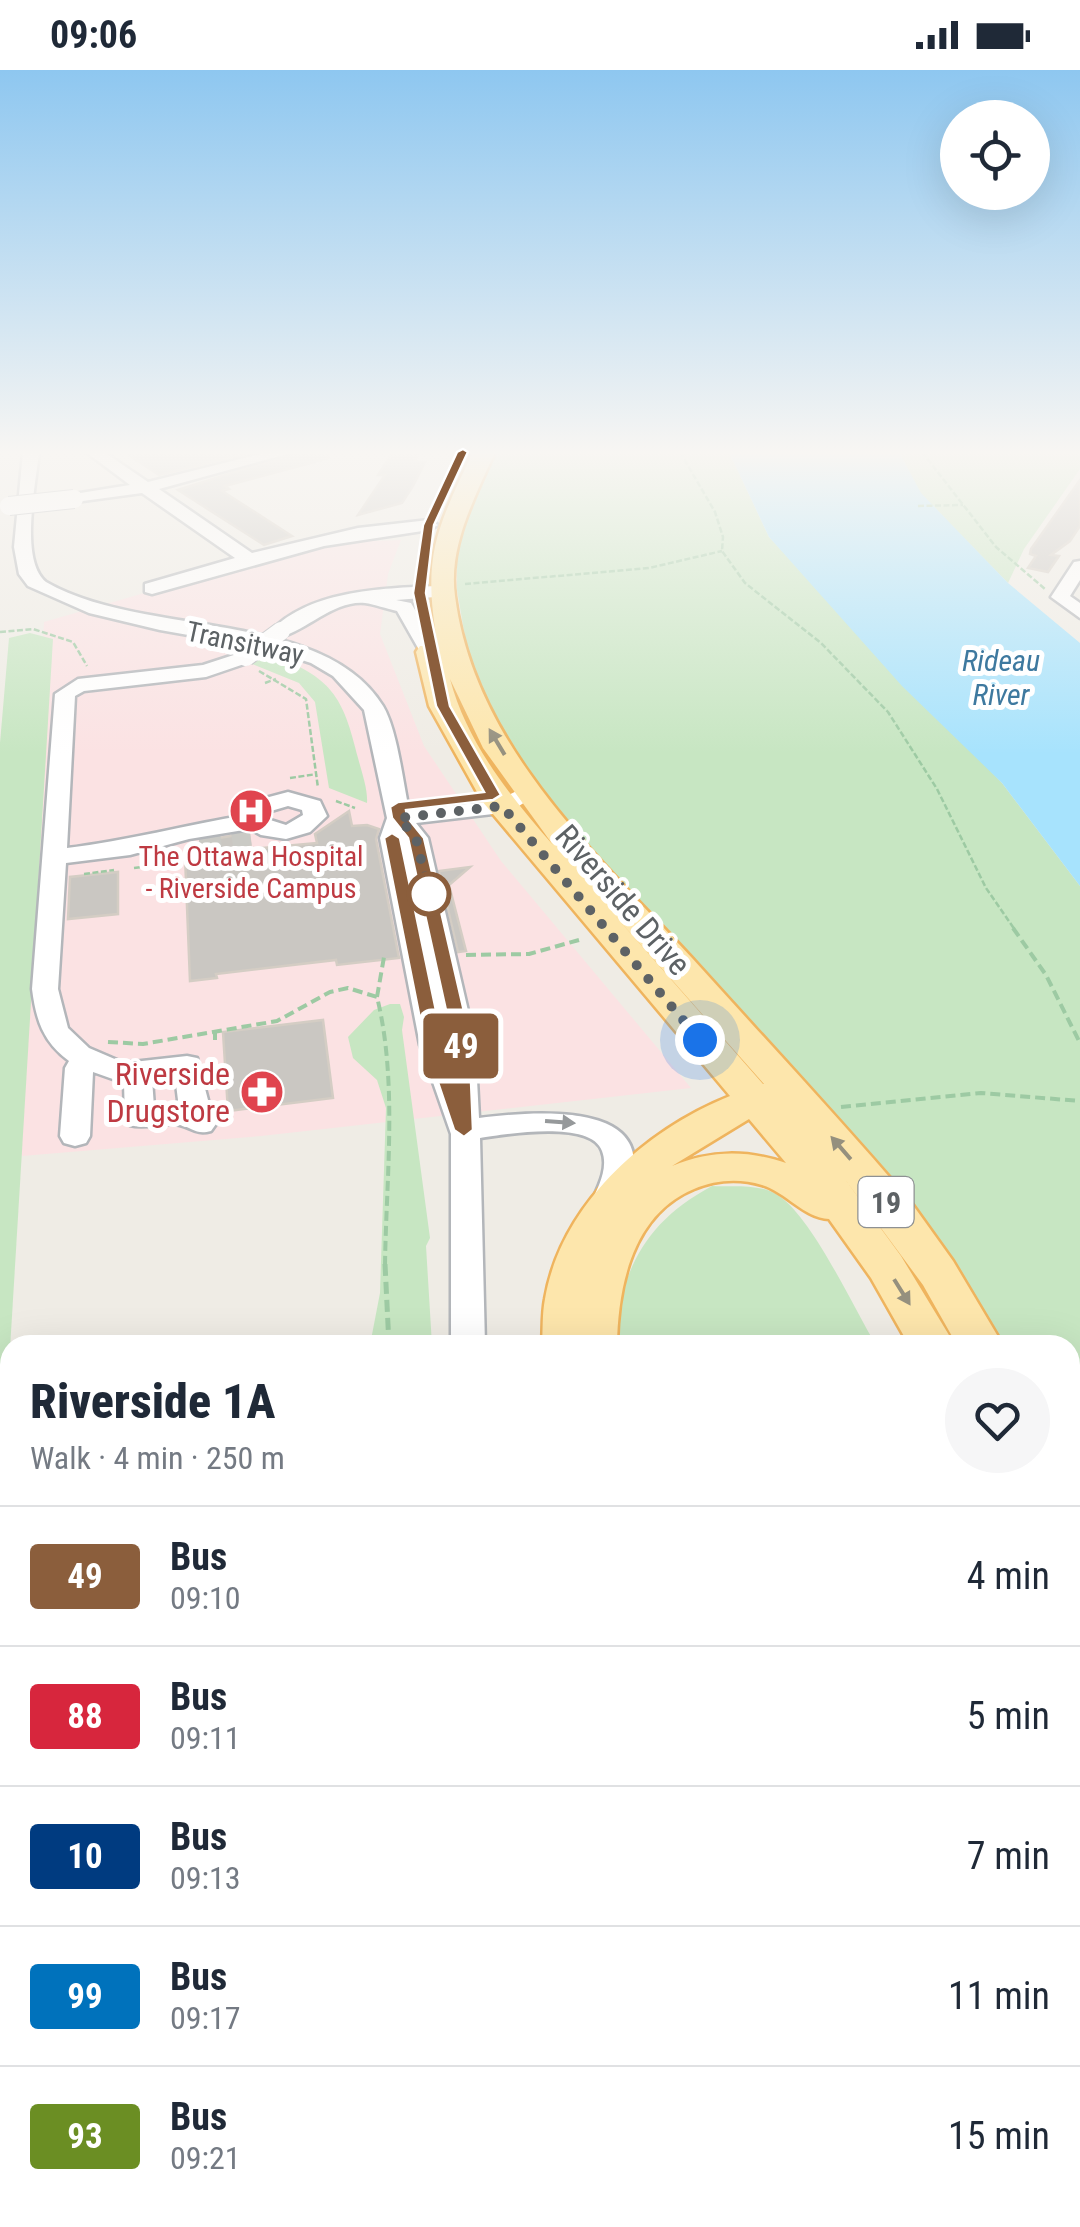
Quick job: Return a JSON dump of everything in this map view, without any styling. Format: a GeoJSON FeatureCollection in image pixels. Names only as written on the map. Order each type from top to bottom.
{"type":"FeatureCollection","features":[{"type":"Feature","properties":{"kind":"main road","name":"Riverside Drive"},"geometry":{"type":"LineString","coordinates":[[433,553],[450,646],[508,798]]}},
{"type":"Feature","properties":{"kind":"main road","name":"Riverside Drive"},"geometry":{"type":"LineString","coordinates":[[447,553],[429,651],[443,706],[508,798],[906,1227],[974,1335]]}},
{"type":"Feature","properties":{"kind":"main road","name":"Riverside Drive"},"geometry":{"type":"LineString","coordinates":[[787,1103],[822,1178],[868,1242],[926,1335]]}},
{"type":"Feature","properties":{"kind":"main road"},"geometry":{"type":"LineString","coordinates":[[595,1335],[600,1290],[617,1240],[648,1195],[685,1157],[787,1103]]}},
{"type":"Feature","properties":{"kind":"main road"},"geometry":{"type":"LineString","coordinates":[[566,1335],[578,1262],[606,1206],[666,1148],[705,1123],[787,1103]]}},
{"type":"Feature","properties":{"kind":"main road"},"geometry":{"type":"LineString","coordinates":[[648,1195],[675,1178],[711,1168],[761,1169],[804,1186],[868,1242]]}},
{"type":"Feature","properties":{"kind":"street","name":"Transitway"},"geometry":{"type":"LineString","coordinates":[[23,553],[29,578],[59,596],[134,619],[275,644],[336,668],[359,688],[375,710],[398,812],[416,838],[461,1041],[469,1210],[468,1335]]}},
{"type":"Feature","properties":{"kind":"street"},"geometry":{"type":"LineString","coordinates":[[240,553],[250,560]]}},
{"type":"Feature","properties":{"kind":"street"},"geometry":{"type":"LineString","coordinates":[[152,588],[279,553]]}},
{"type":"Feature","properties":{"kind":"street"},"geometry":{"type":"LineString","coordinates":[[1069,604],[1080,566]]}},
{"type":"Feature","properties":{"kind":"street"},"geometry":{"type":"LineString","coordinates":[[50,572],[59,596]]}},
{"type":"Feature","properties":{"kind":"street"},"geometry":{"type":"LineString","coordinates":[[121,1073],[187,1065],[192,1119],[140,1118],[138,1078],[121,1073],[86,1056],[60,1040],[51,1024],[44,989],[65,694],[95,683],[251,663],[282,630],[322,606],[438,590]]}},
{"type":"Feature","properties":{"kind":"street"},"geometry":{"type":"LineString","coordinates":[[348,600],[404,607],[429,651]]}},
{"type":"Feature","properties":{"kind":"street"},"geometry":{"type":"LineString","coordinates":[[95,683],[104,662],[132,662]]}},
{"type":"Feature","properties":{"kind":"street"},"geometry":{"type":"LineString","coordinates":[[398,812],[508,798]]}},
{"type":"Feature","properties":{"kind":"street"},"geometry":{"type":"LineString","coordinates":[[52,856],[257,829],[262,806],[278,800],[323,801]]}},
{"type":"Feature","properties":{"kind":"street","name":"Transitway"},"geometry":{"type":"LineString","coordinates":[[398,812],[392,838],[428,1019],[464,1130]]}},
{"type":"Feature","properties":{"kind":"street"},"geometry":{"type":"LineString","coordinates":[[107,851],[122,858],[138,857],[199,840]]}},
{"type":"Feature","properties":{"kind":"street"},"geometry":{"type":"LineString","coordinates":[[75,1136],[79,1068],[86,1056]]}},
{"type":"Feature","properties":{"kind":"street"},"geometry":{"type":"LineString","coordinates":[[464,1130],[543,1121],[591,1128],[613,1145],[618,1156],[619,1168],[606,1206]]}},
{"type":"Feature","properties":{"kind":"path"},"geometry":{"type":"LineString","coordinates":[[438,590],[649,568],[715,553]]}},
{"type":"Feature","properties":{"kind":"path"},"geometry":{"type":"LineString","coordinates":[[723,553],[745,583],[822,643],[888,712],[936,789],[986,888],[1046,975],[1080,1042]]}},
{"type":"Feature","properties":{"kind":"path"},"geometry":{"type":"LineString","coordinates":[[1003,553],[1069,604]]}},
{"type":"Feature","properties":{"kind":"path"},"geometry":{"type":"LineString","coordinates":[[0,632],[33,629],[73,642],[79,646],[95,683]]}},
{"type":"Feature","properties":{"kind":"path"},"geometry":{"type":"LineString","coordinates":[[251,663],[306,699],[323,801],[354,808]]}},
{"type":"Feature","properties":{"kind":"path"},"geometry":{"type":"LineString","coordinates":[[265,684],[276,680]]}},
{"type":"Feature","properties":{"kind":"path"},"geometry":{"type":"LineString","coordinates":[[290,778],[317,774]]}},
{"type":"Feature","properties":{"kind":"path"},"geometry":{"type":"LineString","coordinates":[[344,812],[346,805]]}},
{"type":"Feature","properties":{"kind":"path"},"geometry":{"type":"LineString","coordinates":[[443,958],[529,954],[579,940]]}},
{"type":"Feature","properties":{"kind":"path"},"geometry":{"type":"LineString","coordinates":[[384,958],[377,996],[383,1021],[387,1097],[388,1335]]}},
{"type":"Feature","properties":{"kind":"path"},"geometry":{"type":"LineString","coordinates":[[60,1040],[143,1044],[290,1017],[330,992],[348,988],[377,996]]}},
{"type":"Feature","properties":{"kind":"path"},"geometry":{"type":"LineString","coordinates":[[215,1029],[215,1045]]}},
{"type":"Feature","properties":{"kind":"path"},"geometry":{"type":"LineString","coordinates":[[787,1103],[981,1093],[1080,1101]]}},
{"type":"Feature","properties":{"kind":"shaded area","name":"The Ottawa Hospital - Riverside Campus"},"geometry":{"type":"Polygon","coordinates":[[[284,553],[396,553],[388,574],[380,634],[424,746],[501,861],[691,1088],[261,1136],[22,1156],[23,949],[44,622],[284,553]]]}},
{"type":"Feature","properties":{"kind":"green space"},"geometry":{"type":"Polygon","coordinates":[[[457,553],[784,553],[1002,783],[1080,886],[1080,1335],[992,1335],[832,1115],[540,790],[483,697],[466,643],[457,590],[457,553]]]}},
{"type":"Feature","properties":{"kind":"green space"},"geometry":{"type":"Polygon","coordinates":[[[978,553],[1022,553],[1008,583],[978,553]]]}},
{"type":"Feature","properties":{"kind":"green space"},"geometry":{"type":"Polygon","coordinates":[[[30,633],[53,639],[11,1335],[0,1335],[0,743],[9,638],[30,633]]]}},
{"type":"Feature","properties":{"kind":"green space"},"geometry":{"type":"Polygon","coordinates":[[[269,654],[307,671],[332,691],[347,719],[367,803],[329,788],[315,702],[299,683],[252,664],[269,654]]]}},
{"type":"Feature","properties":{"kind":"green space"},"geometry":{"type":"Polygon","coordinates":[[[400,1004],[404,1017],[402,1030],[430,1238],[426,1246],[431,1335],[372,1335],[380,1293],[386,1108],[377,1080],[353,1058],[348,1037],[374,1010],[400,1004]]]}},
{"type":"Feature","properties":{"kind":"green space"},"geometry":{"type":"Polygon","coordinates":[[[712,1186],[747,1186],[779,1196],[819,1243],[870,1335],[613,1335],[622,1294],[640,1251],[688,1200],[712,1186]]]}},
{"type":"Feature","properties":{"kind":"water","name":"Rideau River"},"geometry":{"type":"Polygon","coordinates":[[[783,553],[979,553],[1008,583],[1080,643],[1080,886],[1002,783],[902,686],[783,553]]]}},
{"type":"Feature","properties":{"kind":"building"},"geometry":{"type":"Polygon","coordinates":[[[1054,553],[1051,555],[1059,556],[1048,572],[1028,568],[1036,556],[1030,554],[1054,553]]]}},
{"type":"Feature","properties":{"kind":"building"},"geometry":{"type":"Polygon","coordinates":[[[349,811],[352,826],[379,829],[376,839],[399,958],[337,965],[336,960],[216,974],[217,978],[190,981],[185,856],[202,854],[201,841],[249,833],[251,849],[317,843],[315,834],[349,811]]]}},
{"type":"Feature","properties":{"kind":"building"},"geometry":{"type":"Polygon","coordinates":[[[470,867],[449,885],[466,951],[458,952],[439,871],[470,867]]]}},
{"type":"Feature","properties":{"kind":"building"},"geometry":{"type":"Polygon","coordinates":[[[118,872],[118,914],[68,919],[70,877],[118,872]]]}},
{"type":"Feature","properties":{"kind":"building"},"geometry":{"type":"Polygon","coordinates":[[[323,1020],[333,1098],[228,1111],[223,1032],[323,1020]]]}},
{"type":"Feature","properties":{"kind":"tunnel"},"geometry":{"type":"LineString","coordinates":[[199,841],[250,834]]}},
{"type":"Feature","properties":{"kind":"bus line","name":"49"},"geometry":{"type":"LineString","coordinates":[[392,838],[434,1044],[464,1130],[460,1033],[416,838],[399,818],[398,807],[493,795],[460,741],[439,693],[420,593],[425,553]]}},
{"type":"Feature","properties":{"kind":"place","name":"The Ottawa Hospital - Riverside Campus"},"geometry":{"type":"Point","coordinates":[251,811]}},
{"type":"Feature","properties":{"kind":"place","name":"Riverside Drugstore"},"geometry":{"type":"Point","coordinates":[262,1092]}},
{"type":"Feature","properties":{"kind":"route"},"geometry":{"type":"LineString","coordinates":[[429,894],[416,838],[399,818],[502,806],[700,1040]]}}]}
